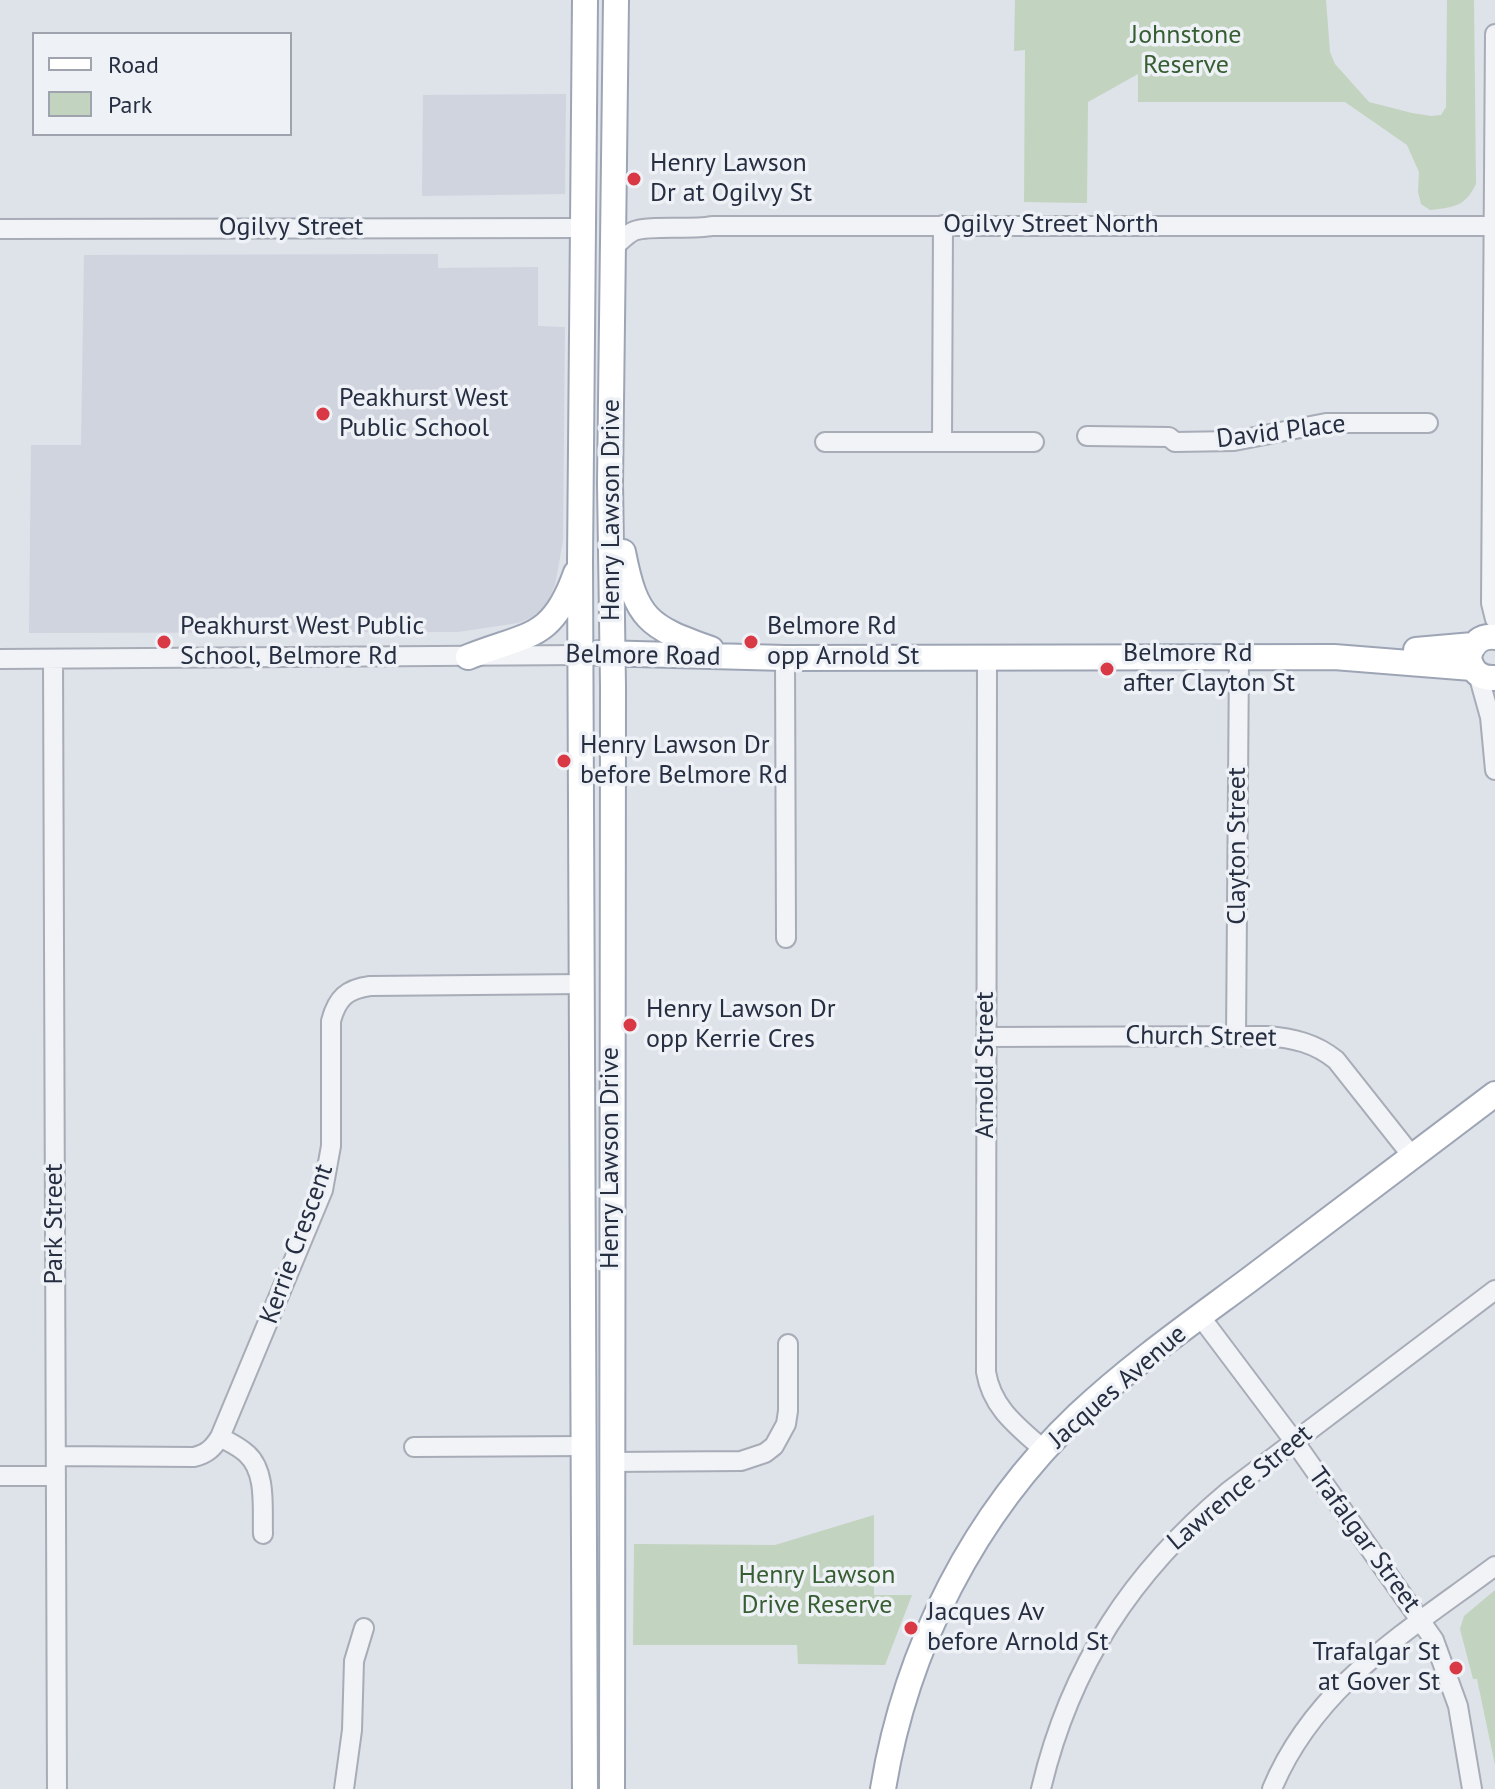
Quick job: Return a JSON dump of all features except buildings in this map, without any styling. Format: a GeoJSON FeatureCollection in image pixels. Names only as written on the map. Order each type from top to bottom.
{"type":"FeatureCollection","features":[{"type":"Feature","properties":{"kind":"main road","name":"Henry Lawson Drive"},"geometry":{"type":"LineString","coordinates":[[585,0],[580,561],[585,1789]]}},
{"type":"Feature","properties":{"kind":"main road","name":"Henry Lawson Drive"},"geometry":{"type":"LineString","coordinates":[[612,1789],[613,652],[610,483],[616,0]]}},
{"type":"Feature","properties":{"kind":"main road"},"geometry":{"type":"LineString","coordinates":[[610,483],[631,593],[644,614],[664,631],[736,657]]}},
{"type":"Feature","properties":{"kind":"main road"},"geometry":{"type":"LineString","coordinates":[[468,657],[523,639],[553,620],[570,590],[580,561]]}},
{"type":"Feature","properties":{"kind":"main road","name":"Belmore Road"},"geometry":{"type":"LineString","coordinates":[[581,655],[613,652],[785,658],[1482,657]]}},
{"type":"Feature","properties":{"kind":"main road","name":"Jacques Avenue"},"geometry":{"type":"LineString","coordinates":[[883,1789],[901,1707],[938,1609],[982,1530],[1044,1450],[1111,1385],[1495,1094]]}},
{"type":"Feature","properties":{"kind":"street"},"geometry":{"type":"LineString","coordinates":[[1495,34],[1493,611],[1482,657],[1495,770]]}},
{"type":"Feature","properties":{"kind":"street"},"geometry":{"type":"LineString","coordinates":[[942,442],[943,225]]}},
{"type":"Feature","properties":{"kind":"street","name":"Ogilvy Street North"},"geometry":{"type":"LineString","coordinates":[[614,247],[640,230],[693,230],[712,226],[1494,226]]}},
{"type":"Feature","properties":{"kind":"street","name":"Ogilvy Street"},"geometry":{"type":"LineString","coordinates":[[0,229],[583,228]]}},
{"type":"Feature","properties":{"kind":"street","name":"David Place"},"geometry":{"type":"LineString","coordinates":[[1087,436],[1169,437],[1175,442],[1221,442],[1326,423],[1428,423]]}},
{"type":"Feature","properties":{"kind":"street"},"geometry":{"type":"LineString","coordinates":[[825,442],[1034,442]]}},
{"type":"Feature","properties":{"kind":"street","name":"Belmore Road"},"geometry":{"type":"LineString","coordinates":[[0,659],[581,655]]}},
{"type":"Feature","properties":{"kind":"street","name":"Arnold Street"},"geometry":{"type":"LineString","coordinates":[[987,657],[986,1372],[999,1408],[1044,1450]]}},
{"type":"Feature","properties":{"kind":"street","name":"Clayton Street"},"geometry":{"type":"LineString","coordinates":[[1236,1036],[1239,657]]}},
{"type":"Feature","properties":{"kind":"street"},"geometry":{"type":"LineString","coordinates":[[785,658],[786,938]]}},
{"type":"Feature","properties":{"kind":"street","name":"Park Street"},"geometry":{"type":"LineString","coordinates":[[53,659],[57,1789]]}},
{"type":"Feature","properties":{"kind":"street"},"geometry":{"type":"LineString","coordinates":[[1490,717],[1495,693]]}},
{"type":"Feature","properties":{"kind":"street","name":"Kerrie Crescent"},"geometry":{"type":"LineString","coordinates":[[220,1437],[323,1190],[331,1146],[331,1021],[336,990],[370,986],[583,984]]}},
{"type":"Feature","properties":{"kind":"street","name":"Church Street"},"geometry":{"type":"LineString","coordinates":[[986,1037],[1285,1037],[1325,1051],[1347,1071],[1412,1156]]}},
{"type":"Feature","properties":{"kind":"street","name":"Lawrence Street"},"geometry":{"type":"LineString","coordinates":[[1041,1789],[1054,1741],[1088,1660],[1118,1608],[1149,1568],[1187,1527],[1229,1491],[1495,1290]]}},
{"type":"Feature","properties":{"kind":"street","name":"Trafalgar Street"},"geometry":{"type":"LineString","coordinates":[[1200,1316],[1294,1441],[1422,1621],[1443,1659],[1458,1706],[1472,1789]]}},
{"type":"Feature","properties":{"kind":"street"},"geometry":{"type":"LineString","coordinates":[[611,1462],[741,1461],[765,1453],[774,1446],[786,1424],[788,1344]]}},
{"type":"Feature","properties":{"kind":"street"},"geometry":{"type":"LineString","coordinates":[[56,1456],[194,1457],[214,1447],[220,1437],[246,1453],[255,1463],[260,1479],[263,1534]]}},
{"type":"Feature","properties":{"kind":"street"},"geometry":{"type":"LineString","coordinates":[[414,1447],[585,1446]]}},
{"type":"Feature","properties":{"kind":"street"},"geometry":{"type":"LineString","coordinates":[[0,1476],[56,1476]]}},
{"type":"Feature","properties":{"kind":"street"},"geometry":{"type":"LineString","coordinates":[[1272,1789],[1296,1740],[1321,1706],[1357,1671],[1495,1566]]}},
{"type":"Feature","properties":{"kind":"street"},"geometry":{"type":"LineString","coordinates":[[344,1789],[352,1730],[354,1661],[364,1628]]}},
{"type":"Feature","properties":{"kind":"shaded area"},"geometry":{"type":"Polygon","coordinates":[[[566,94],[565,194],[422,196],[423,95],[566,94]]]}},
{"type":"Feature","properties":{"kind":"shaded area","name":"Peakhurst West Public School"},"geometry":{"type":"Polygon","coordinates":[[[438,254],[438,268],[538,267],[538,326],[565,327],[563,541],[555,585],[547,603],[535,616],[518,623],[458,632],[29,633],[31,445],[81,445],[84,255],[438,254]]]}},
{"type":"Feature","properties":{"kind":"green space","name":"Johnstone Reserve"},"geometry":{"type":"Polygon","coordinates":[[[1015,0],[1326,0],[1330,52],[1335,64],[1369,102],[1431,116],[1441,115],[1446,107],[1447,0],[1474,0],[1476,184],[1463,202],[1430,210],[1421,204],[1419,172],[1407,145],[1345,102],[1138,102],[1138,74],[1088,102],[1087,203],[1024,202],[1025,50],[1014,51],[1015,0]]]}},
{"type":"Feature","properties":{"kind":"green space","name":"Henry Lawson Drive Reserve"},"geometry":{"type":"Polygon","coordinates":[[[874,1515],[874,1595],[912,1595],[885,1665],[798,1664],[797,1645],[633,1645],[634,1544],[775,1545],[874,1515]]]}},
{"type":"Feature","properties":{"kind":"green space"},"geometry":{"type":"Polygon","coordinates":[[[1495,1590],[1495,1765],[1477,1679],[1473,1679],[1460,1629],[1464,1616],[1495,1590]]]}},
{"type":"Feature","properties":{"kind":"place","name":"Henry Lawson Dr at Ogilvy St"},"geometry":{"type":"Point","coordinates":[634,179]}},
{"type":"Feature","properties":{"kind":"place","name":"Peakhurst West Public School"},"geometry":{"type":"Point","coordinates":[323,414]}},
{"type":"Feature","properties":{"kind":"place","name":"Peakhurst West Public School, Belmore Rd"},"geometry":{"type":"Point","coordinates":[164,642]}},
{"type":"Feature","properties":{"kind":"place","name":"Belmore Rd opp Arnold St"},"geometry":{"type":"Point","coordinates":[751,642]}},
{"type":"Feature","properties":{"kind":"place","name":"Belmore Rd after Clayton St"},"geometry":{"type":"Point","coordinates":[1107,669]}},
{"type":"Feature","properties":{"kind":"place","name":"Henry Lawson Dr before Belmore Rd"},"geometry":{"type":"Point","coordinates":[564,761]}},
{"type":"Feature","properties":{"kind":"place","name":"Henry Lawson Dr opp Kerrie Cres"},"geometry":{"type":"Point","coordinates":[630,1025]}},
{"type":"Feature","properties":{"kind":"place","name":"Jacques Av before Arnold St"},"geometry":{"type":"Point","coordinates":[911,1628]}},
{"type":"Feature","properties":{"kind":"place","name":"Trafalgar St at Gover St"},"geometry":{"type":"Point","coordinates":[1456,1668]}}]}
